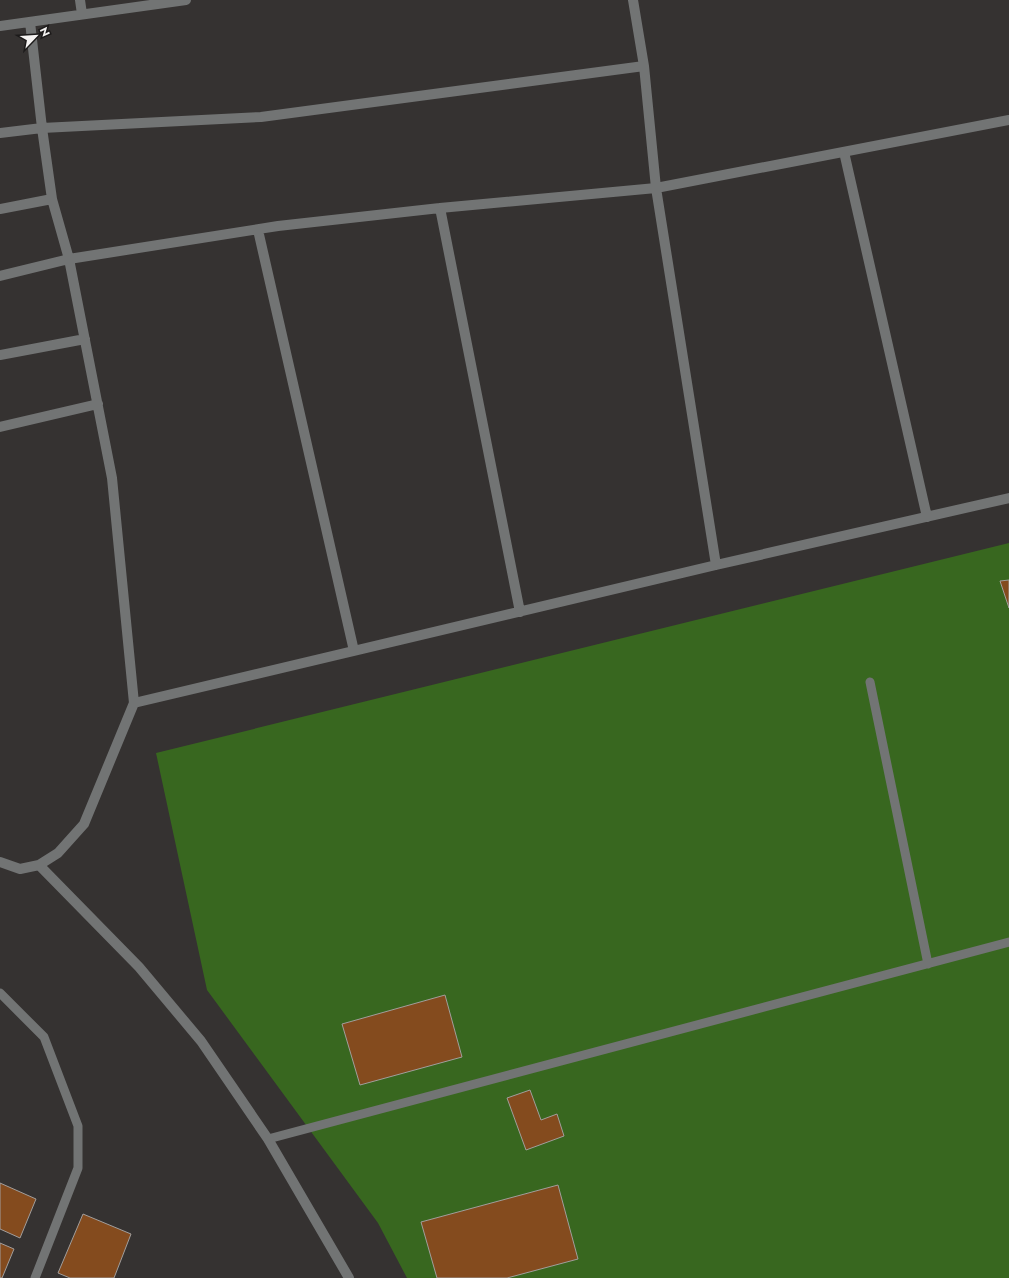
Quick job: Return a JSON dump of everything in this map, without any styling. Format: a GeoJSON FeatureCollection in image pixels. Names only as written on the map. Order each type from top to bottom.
{"type":"FeatureCollection","features":[{"type":"Feature","properties":{"kind":"street"},"geometry":{"type":"LineString","coordinates":[[80,0],[82,14]]}},
{"type":"Feature","properties":{"kind":"street"},"geometry":{"type":"LineString","coordinates":[[0,26],[186,0]]}},
{"type":"Feature","properties":{"kind":"street"},"geometry":{"type":"LineString","coordinates":[[633,0],[644,66],[656,188],[716,565]]}},
{"type":"Feature","properties":{"kind":"street"},"geometry":{"type":"LineString","coordinates":[[0,862],[20,869],[39,865],[58,853],[84,824],[134,703],[112,478],[69,259],[52,200],[30,22]]}},
{"type":"Feature","properties":{"kind":"street"},"geometry":{"type":"LineString","coordinates":[[0,133],[42,128],[261,117],[644,66]]}},
{"type":"Feature","properties":{"kind":"street"},"geometry":{"type":"LineString","coordinates":[[0,276],[69,259],[258,230],[440,208],[656,188],[1009,120]]}},
{"type":"Feature","properties":{"kind":"street"},"geometry":{"type":"LineString","coordinates":[[844,152],[927,517]]}},
{"type":"Feature","properties":{"kind":"street"},"geometry":{"type":"LineString","coordinates":[[0,209],[52,200]]}},
{"type":"Feature","properties":{"kind":"street"},"geometry":{"type":"LineString","coordinates":[[440,208],[520,612]]}},
{"type":"Feature","properties":{"kind":"street"},"geometry":{"type":"LineString","coordinates":[[258,230],[354,651]]}},
{"type":"Feature","properties":{"kind":"street"},"geometry":{"type":"LineString","coordinates":[[0,355],[85,339]]}},
{"type":"Feature","properties":{"kind":"street"},"geometry":{"type":"LineString","coordinates":[[0,427],[98,404]]}},
{"type":"Feature","properties":{"kind":"street"},"geometry":{"type":"LineString","coordinates":[[134,703],[716,565],[1009,498]]}},
{"type":"Feature","properties":{"kind":"street"},"geometry":{"type":"LineString","coordinates":[[39,865],[139,967],[201,1041],[268,1139],[349,1278]]}},
{"type":"Feature","properties":{"kind":"lane"},"geometry":{"type":"LineString","coordinates":[[870,682],[928,964]]}},
{"type":"Feature","properties":{"kind":"lane"},"geometry":{"type":"LineString","coordinates":[[268,1139],[1009,942]]}},
{"type":"Feature","properties":{"kind":"lane"},"geometry":{"type":"LineString","coordinates":[[0,993],[44,1037],[78,1126],[78,1168],[35,1278]]}},
{"type":"Feature","properties":{"kind":"green space"},"geometry":{"type":"Polygon","coordinates":[[[1009,543],[1009,1278],[407,1278],[378,1223],[207,990],[156,753],[1009,543]]]}},
{"type":"Feature","properties":{"kind":"building"},"geometry":{"type":"Polygon","coordinates":[[[1009,580],[1009,608],[1000,581],[1009,580]]]}},
{"type":"Feature","properties":{"kind":"building"},"geometry":{"type":"Polygon","coordinates":[[[445,995],[462,1057],[360,1085],[342,1024],[445,995]]]}},
{"type":"Feature","properties":{"kind":"building"},"geometry":{"type":"Polygon","coordinates":[[[530,1090],[541,1120],[557,1114],[564,1136],[526,1150],[507,1098],[530,1090]]]}},
{"type":"Feature","properties":{"kind":"building"},"geometry":{"type":"Polygon","coordinates":[[[0,1183],[36,1199],[20,1238],[0,1229],[0,1183]]]}},
{"type":"Feature","properties":{"kind":"building"},"geometry":{"type":"Polygon","coordinates":[[[558,1185],[578,1259],[507,1278],[437,1278],[421,1222],[558,1185]]]}},
{"type":"Feature","properties":{"kind":"building"},"geometry":{"type":"Polygon","coordinates":[[[83,1214],[131,1234],[114,1278],[70,1278],[58,1273],[83,1214]]]}},
{"type":"Feature","properties":{"kind":"building"},"geometry":{"type":"Polygon","coordinates":[[[0,1243],[14,1249],[2,1278],[0,1278],[0,1243]]]}}]}
